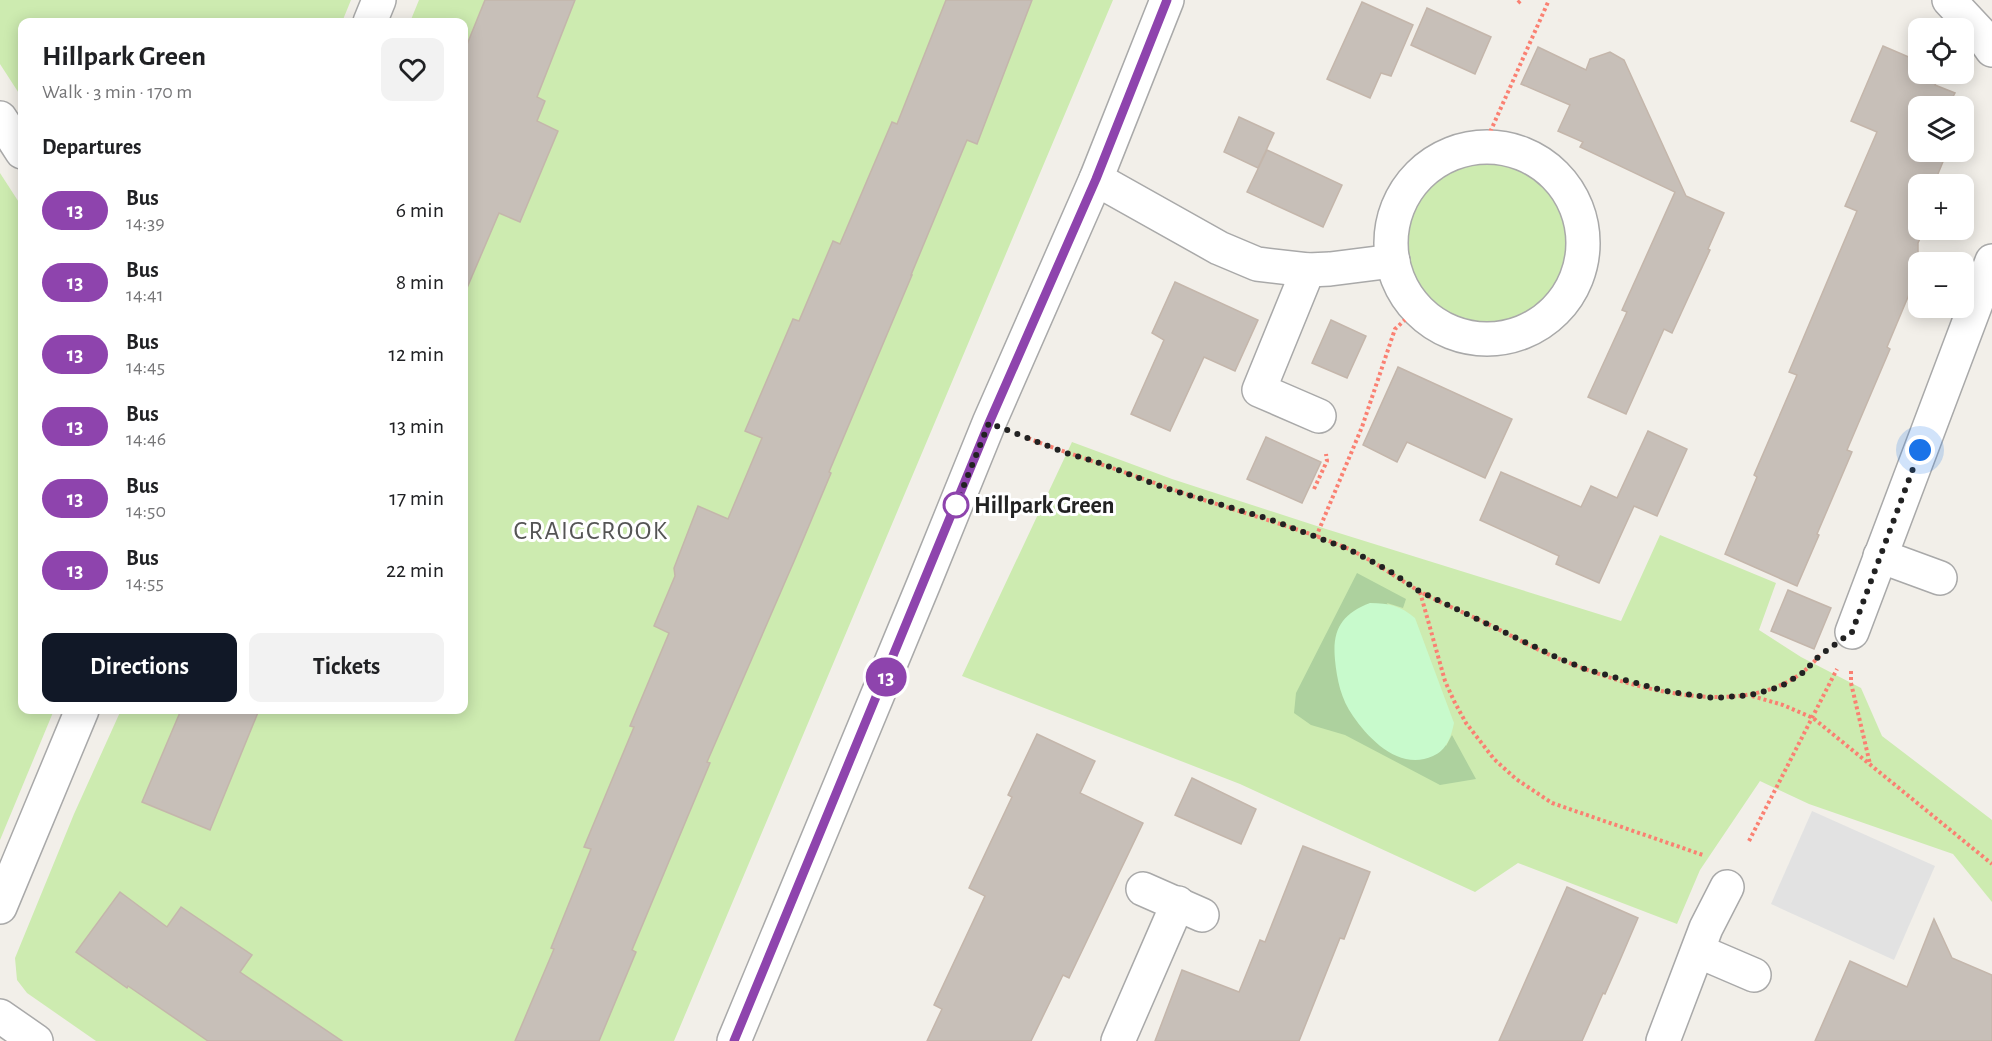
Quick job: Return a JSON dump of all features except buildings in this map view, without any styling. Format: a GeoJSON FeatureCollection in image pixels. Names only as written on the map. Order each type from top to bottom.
{"type":"FeatureCollection","features":[{"type":"Feature","properties":{"kind":"street"},"geometry":{"type":"LineString","coordinates":[[372,18],[379,0]]}},
{"type":"Feature","properties":{"kind":"street"},"geometry":{"type":"LineString","coordinates":[[734,1041],[989,423],[1096,179],[1167,0]]}},
{"type":"Feature","properties":{"kind":"street"},"geometry":{"type":"LineString","coordinates":[[1949,0],[1980,33],[1992,50]]}},
{"type":"Feature","properties":{"kind":"street"},"geometry":{"type":"LineString","coordinates":[[0,118],[18,146]]}},
{"type":"Feature","properties":{"kind":"street"},"geometry":{"type":"LineString","coordinates":[[1483,148],[1513,151],[1530,158],[1545,167],[1558,179],[1569,193],[1576,209],[1583,244],[1576,279],[1558,308],[1530,329],[1513,336],[1496,339],[1461,336],[1430,320],[1406,294],[1393,261],[1391,244],[1393,226],[1398,209],[1411,186],[1429,167],[1445,158],[1461,151],[1483,148]]}},
{"type":"Feature","properties":{"kind":"street"},"geometry":{"type":"LineString","coordinates":[[1096,179],[1238,257],[1257,264],[1308,270],[1393,261]]}},
{"type":"Feature","properties":{"kind":"street"},"geometry":{"type":"LineString","coordinates":[[1852,632],[1992,261]]}},
{"type":"Feature","properties":{"kind":"street"},"geometry":{"type":"LineString","coordinates":[[1308,270],[1259,390],[1319,416]]}},
{"type":"Feature","properties":{"kind":"street"},"geometry":{"type":"LineString","coordinates":[[1880,556],[1940,578]]}},
{"type":"Feature","properties":{"kind":"street"},"geometry":{"type":"LineString","coordinates":[[0,907],[80,714]]}},
{"type":"Feature","properties":{"kind":"street"},"geometry":{"type":"LineString","coordinates":[[1663,1041],[1711,918],[1727,887]]}},
{"type":"Feature","properties":{"kind":"street"},"geometry":{"type":"LineString","coordinates":[[1118,1041],[1190,909],[1143,889]]}},
{"type":"Feature","properties":{"kind":"street"},"geometry":{"type":"LineString","coordinates":[[1698,951],[1754,975]]}},
{"type":"Feature","properties":{"kind":"street"},"geometry":{"type":"LineString","coordinates":[[0,1016],[36,1041]]}},
{"type":"Feature","properties":{"kind":"path"},"geometry":{"type":"LineString","coordinates":[[1483,148],[1549,0]]}},
{"type":"Feature","properties":{"kind":"path"},"geometry":{"type":"LineString","coordinates":[[1316,537],[1362,427],[1395,329],[1418,309]]}},
{"type":"Feature","properties":{"kind":"path"},"geometry":{"type":"LineString","coordinates":[[989,423],[1165,488],[1269,519],[1348,549],[1378,564],[1419,591],[1556,657],[1615,678],[1665,691],[1714,698],[1751,695],[1788,683],[1852,632]]}},
{"type":"Feature","properties":{"kind":"path"},"geometry":{"type":"LineString","coordinates":[[1314,489],[1327,461]]}},
{"type":"Feature","properties":{"kind":"path"},"geometry":{"type":"LineString","coordinates":[[1419,591],[1449,692],[1466,723],[1494,759],[1516,779],[1552,803],[1704,855]]}},
{"type":"Feature","properties":{"kind":"path"},"geometry":{"type":"LineString","coordinates":[[1749,841],[1813,718],[1852,632]]}},
{"type":"Feature","properties":{"kind":"path"},"geometry":{"type":"LineString","coordinates":[[1852,632],[1851,683],[1870,764]]}},
{"type":"Feature","properties":{"kind":"path"},"geometry":{"type":"LineString","coordinates":[[1751,695],[1813,718],[1992,864]]}},
{"type":"Feature","properties":{"kind":"green space"},"geometry":{"type":"Polygon","coordinates":[[[0,0],[351,0],[344,18],[18,18],[18,92],[0,64],[0,0]]]}},
{"type":"Feature","properties":{"kind":"green space"},"geometry":{"type":"Polygon","coordinates":[[[419,0],[1113,0],[674,1041],[96,1041],[27,993],[17,980],[15,958],[74,814],[119,714],[468,714],[468,18],[412,18],[419,0]]]}},
{"type":"Feature","properties":{"kind":"green space"},"geometry":{"type":"Polygon","coordinates":[[[1487,163],[1503,164],[1518,169],[1544,186],[1561,212],[1566,227],[1566,259],[1561,274],[1544,300],[1518,317],[1503,322],[1487,323],[1471,322],[1456,317],[1430,300],[1413,274],[1408,259],[1407,243],[1408,227],[1413,212],[1430,186],[1456,169],[1471,164],[1487,163]]]}},
{"type":"Feature","properties":{"kind":"green space"},"geometry":{"type":"Polygon","coordinates":[[[0,173],[18,201],[18,714],[52,714],[0,840],[0,173]]]}},
{"type":"Feature","properties":{"kind":"green space"},"geometry":{"type":"Polygon","coordinates":[[[1072,442],[1172,479],[1621,621],[1660,535],[1776,583],[1759,630],[1801,657],[1861,688],[1882,736],[1992,820],[1992,902],[1953,854],[1809,804],[1760,781],[1700,870],[1677,924],[1518,863],[1475,892],[1240,784],[962,676],[1072,442]]]}},
{"type":"Feature","properties":{"kind":"green space"},"geometry":{"type":"Polygon","coordinates":[[[1357,573],[1406,599],[1403,608],[1387,603],[1446,746],[1452,735],[1476,779],[1440,785],[1345,735],[1311,725],[1294,713],[1296,693],[1357,573]]]}},
{"type":"Feature","properties":{"kind":"green space"},"geometry":{"type":"Polygon","coordinates":[[[1370,603],[1394,606],[1415,618],[1454,723],[1448,742],[1433,756],[1421,760],[1409,760],[1387,751],[1360,726],[1343,696],[1338,682],[1335,660],[1337,631],[1352,612],[1370,603]]]}},
{"type":"Feature","properties":{"kind":"shaded area"},"geometry":{"type":"Polygon","coordinates":[[[1812,811],[1935,866],[1894,960],[1771,904],[1812,811]]]}},
{"type":"Feature","properties":{"kind":"bus line","name":"13"},"geometry":{"type":"LineString","coordinates":[[734,1041],[989,423],[1096,179],[1167,0]]}},
{"type":"Feature","properties":{"kind":"place","name":"Hillpark Green"},"geometry":{"type":"Point","coordinates":[956,505]}},
{"type":"Feature","properties":{"kind":"district","name":"CRAIGCROOK"},"geometry":{"type":"Point","coordinates":[591,530]}},
{"type":"Feature","properties":{"kind":"route"},"geometry":{"type":"LineString","coordinates":[[956,505],[989,423],[1165,488],[1269,519],[1348,549],[1388,570],[1419,591],[1585,669],[1665,691],[1714,698],[1734,697],[1766,692],[1788,683],[1852,632],[1920,450]]}}]}
